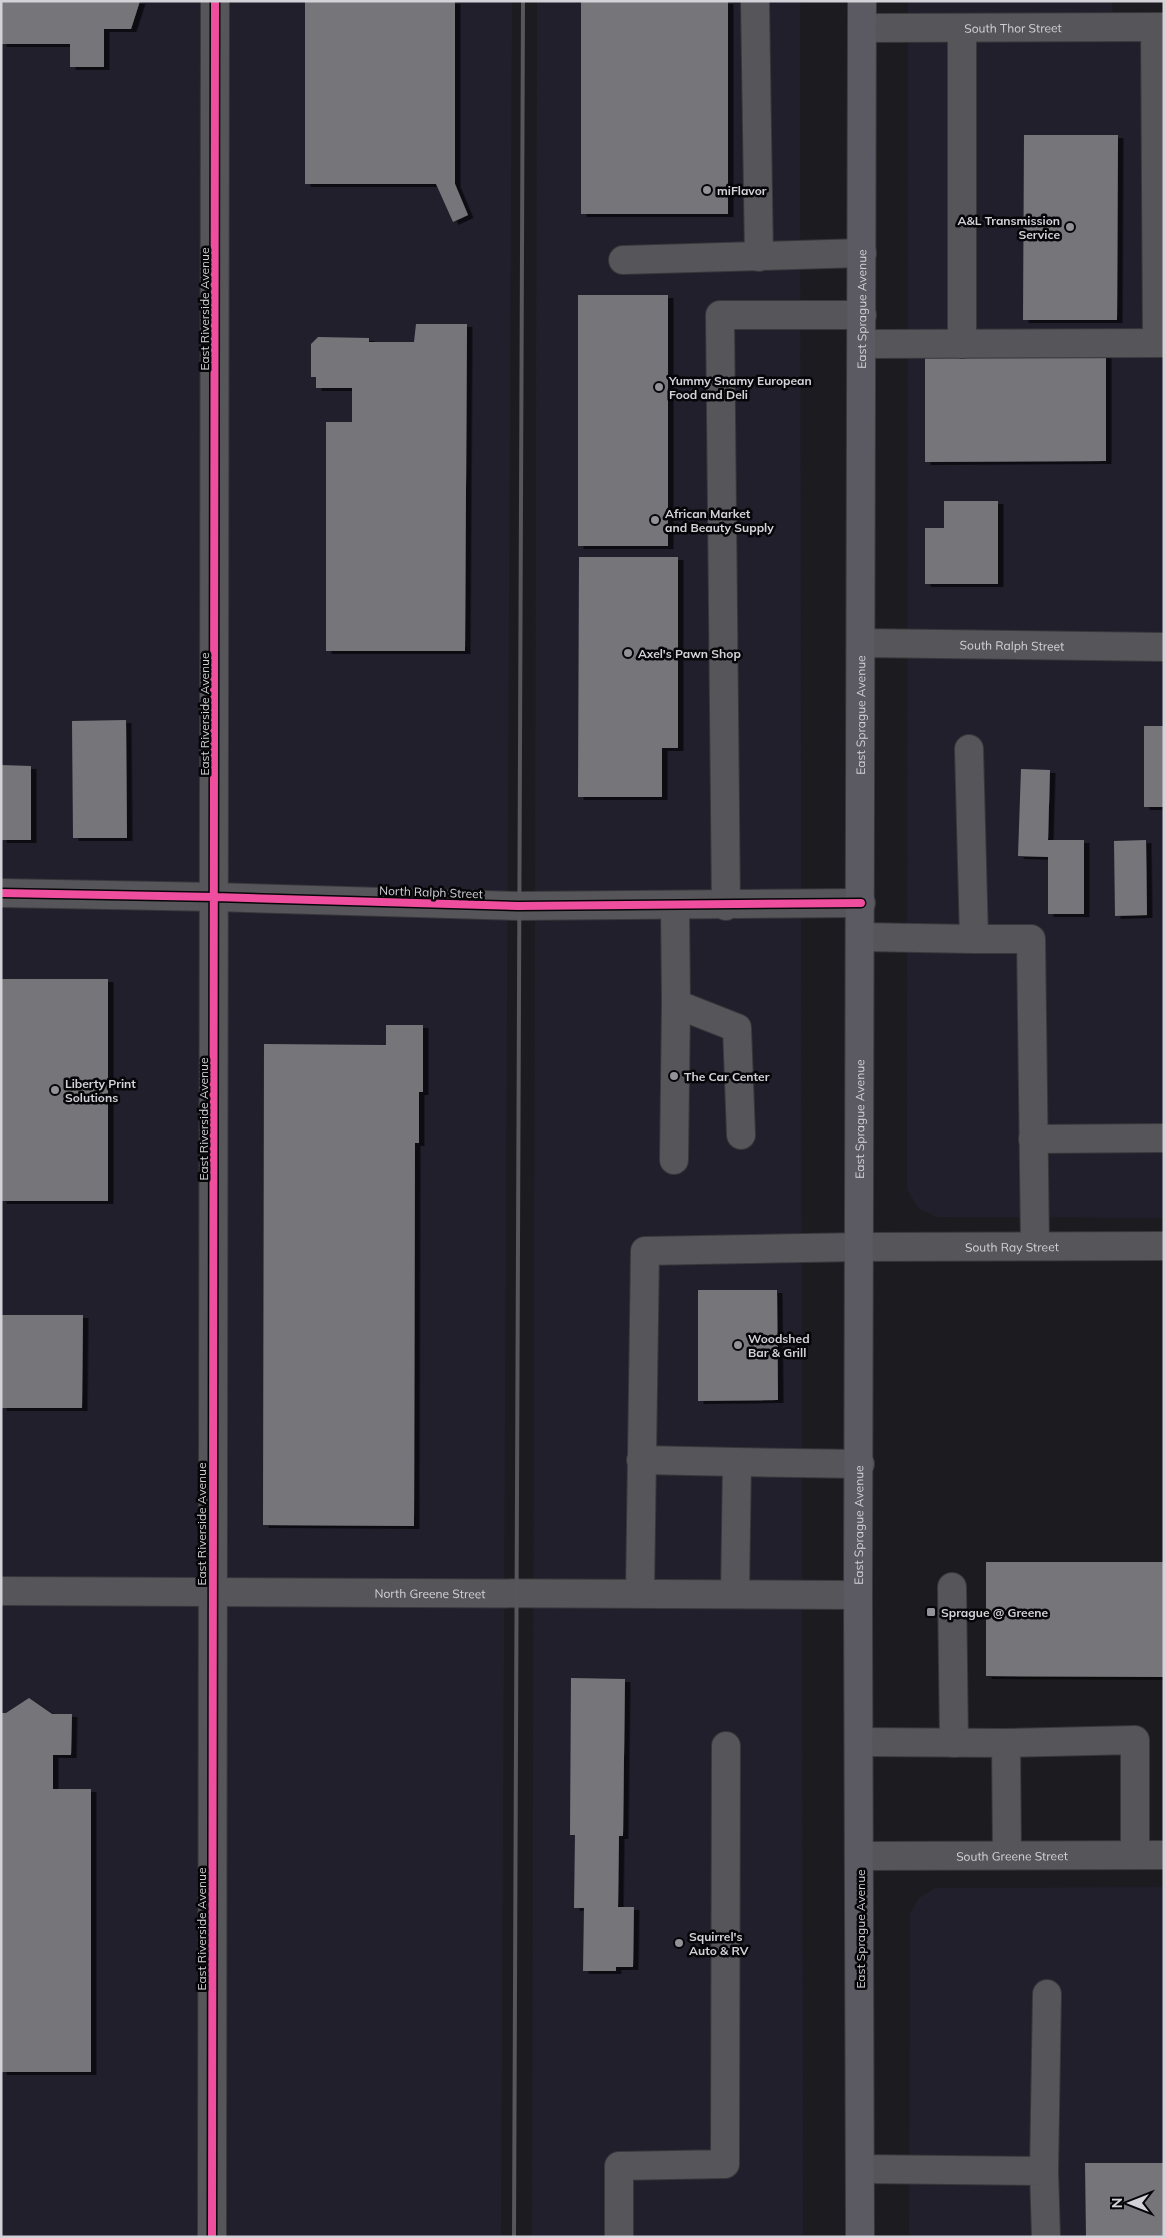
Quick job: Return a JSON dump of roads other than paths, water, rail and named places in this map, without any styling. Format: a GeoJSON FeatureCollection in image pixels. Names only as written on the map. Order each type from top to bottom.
{"type":"FeatureCollection","features":[{"type":"Feature","properties":{"kind":"main road","name":"East Sprague Avenue"},"geometry":{"type":"LineString","coordinates":[[860,2237],[860,1742],[858,1595],[860,1464],[862,14]]}},
{"type":"Feature","properties":{"kind":"street","name":"East Riverside Avenue"},"geometry":{"type":"LineString","coordinates":[[212,2237],[215,1]]}},
{"type":"Feature","properties":{"kind":"street"},"geometry":{"type":"LineString","coordinates":[[755,1],[759,257]]}},
{"type":"Feature","properties":{"kind":"street","name":"South Thor Street"},"geometry":{"type":"LineString","coordinates":[[862,14],[962,28],[1159,27]]}},
{"type":"Feature","properties":{"kind":"street"},"geometry":{"type":"LineString","coordinates":[[862,344],[1160,343],[1159,27]]}},
{"type":"Feature","properties":{"kind":"street"},"geometry":{"type":"LineString","coordinates":[[962,28],[962,344]]}},
{"type":"Feature","properties":{"kind":"street"},"geometry":{"type":"LineString","coordinates":[[623,260],[759,257],[862,252]]}},
{"type":"Feature","properties":{"kind":"street"},"geometry":{"type":"LineString","coordinates":[[726,906],[720,314],[862,314]]}},
{"type":"Feature","properties":{"kind":"street","name":"South Ralph Street"},"geometry":{"type":"LineString","coordinates":[[861,643],[1164,647]]}},
{"type":"Feature","properties":{"kind":"street"},"geometry":{"type":"LineString","coordinates":[[969,749],[974,939]]}},
{"type":"Feature","properties":{"kind":"street","name":"North Ralph Street"},"geometry":{"type":"LineString","coordinates":[[1,893],[215,896],[518,906],[726,906],[861,903]]}},
{"type":"Feature","properties":{"kind":"street"},"geometry":{"type":"LineString","coordinates":[[674,1160],[675,905]]}},
{"type":"Feature","properties":{"kind":"street"},"geometry":{"type":"LineString","coordinates":[[861,937],[1031,940],[1035,1246]]}},
{"type":"Feature","properties":{"kind":"street"},"geometry":{"type":"LineString","coordinates":[[676,1004],[737,1028],[741,1135]]}},
{"type":"Feature","properties":{"kind":"street"},"geometry":{"type":"LineString","coordinates":[[1033,1139],[1164,1138]]}},
{"type":"Feature","properties":{"kind":"street","name":"South Ray Street"},"geometry":{"type":"LineString","coordinates":[[641,1460],[645,1251],[860,1247],[1164,1246]]}},
{"type":"Feature","properties":{"kind":"street"},"geometry":{"type":"LineString","coordinates":[[640,1593],[641,1460],[860,1464]]}},
{"type":"Feature","properties":{"kind":"street"},"geometry":{"type":"LineString","coordinates":[[734,1594],[736,1462]]}},
{"type":"Feature","properties":{"kind":"street"},"geometry":{"type":"LineString","coordinates":[[952,1587],[954,1743]]}},
{"type":"Feature","properties":{"kind":"street","name":"North Greene Street"},"geometry":{"type":"LineString","coordinates":[[1,1591],[858,1595]]}},
{"type":"Feature","properties":{"kind":"street"},"geometry":{"type":"LineString","coordinates":[[860,1742],[1006,1743],[1135,1740],[1135,1856]]}},
{"type":"Feature","properties":{"kind":"street"},"geometry":{"type":"LineString","coordinates":[[1006,1743],[1007,1856]]}},
{"type":"Feature","properties":{"kind":"street"},"geometry":{"type":"LineString","coordinates":[[619,2237],[619,2166],[725,2164],[726,1746]]}},
{"type":"Feature","properties":{"kind":"street","name":"South Greene Street"},"geometry":{"type":"LineString","coordinates":[[860,1856],[1164,1855]]}},
{"type":"Feature","properties":{"kind":"street"},"geometry":{"type":"LineString","coordinates":[[1046,2237],[1044,2171],[1047,1994]]}},
{"type":"Feature","properties":{"kind":"street"},"geometry":{"type":"LineString","coordinates":[[860,2169],[1044,2171]]}},
{"type":"Feature","properties":{"kind":"railway"},"geometry":{"type":"LineString","coordinates":[[514,2237],[523,1]]}},
{"type":"Feature","properties":{"kind":"place","name":"miFlavor"},"geometry":{"type":"Point","coordinates":[707,190]}},
{"type":"Feature","properties":{"kind":"place","name":"A&L Transmission Service"},"geometry":{"type":"Point","coordinates":[1070,227]}},
{"type":"Feature","properties":{"kind":"place","name":"Yummy Snamy European Food and Deli"},"geometry":{"type":"Point","coordinates":[659,387]}},
{"type":"Feature","properties":{"kind":"place","name":"African Market and Beauty Supply"},"geometry":{"type":"Point","coordinates":[655,520]}},
{"type":"Feature","properties":{"kind":"place","name":"Axel's Pawn Shop"},"geometry":{"type":"Point","coordinates":[628,653]}},
{"type":"Feature","properties":{"kind":"place","name":"The Car Center"},"geometry":{"type":"Point","coordinates":[674,1076]}},
{"type":"Feature","properties":{"kind":"place","name":"Liberty Print Solutions"},"geometry":{"type":"Point","coordinates":[55,1090]}},
{"type":"Feature","properties":{"kind":"place","name":"Woodshed Bar & Grill"},"geometry":{"type":"Point","coordinates":[738,1345]}},
{"type":"Feature","properties":{"kind":"place","name":"Sprague @ Greene"},"geometry":{"type":"Point","coordinates":[931,1612]}},
{"type":"Feature","properties":{"kind":"place","name":"Squirrel's Auto & RV"},"geometry":{"type":"Point","coordinates":[679,1943]}}]}
